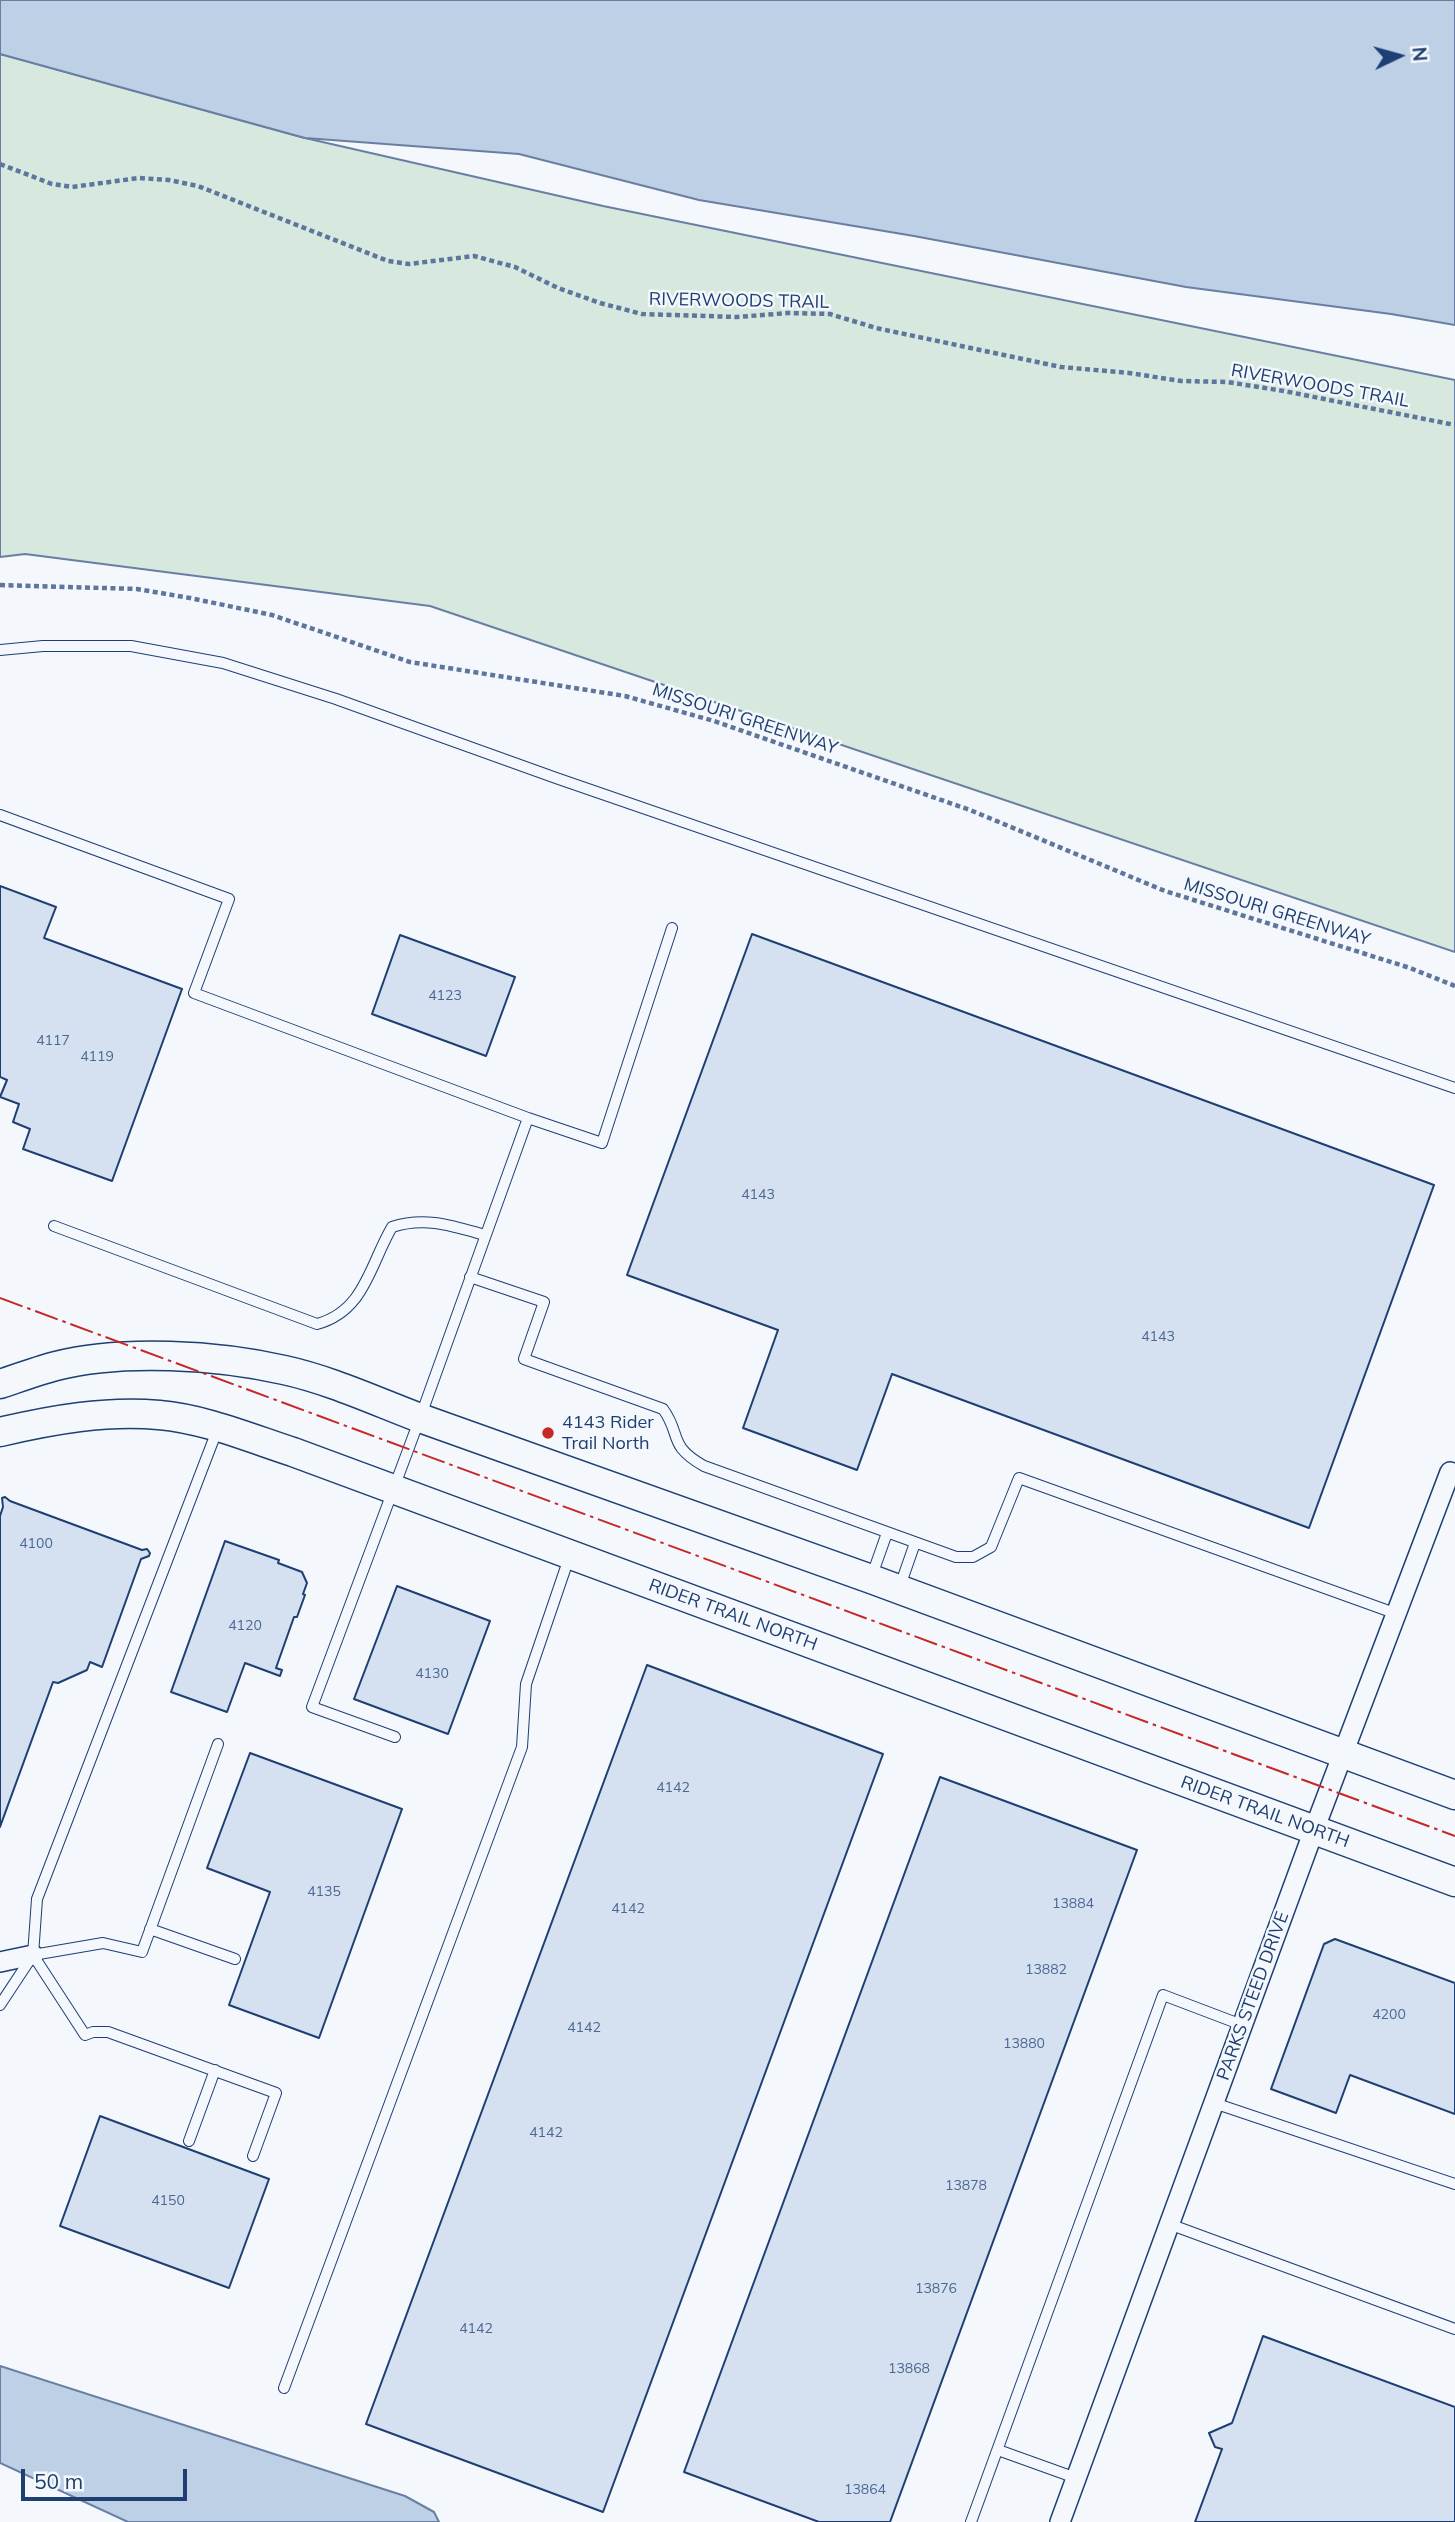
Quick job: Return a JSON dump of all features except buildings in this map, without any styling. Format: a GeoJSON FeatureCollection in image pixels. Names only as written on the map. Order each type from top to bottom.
{"type":"FeatureCollection","features":[{"type":"Feature","properties":{"kind":"street"},"geometry":{"type":"LineString","coordinates":[[0,1384],[58,1366],[117,1356],[224,1359],[286,1370],[353,1391],[419,1418],[871,1579],[1455,1795]]}},
{"type":"Feature","properties":{"kind":"street","name":"RIDER TRAIL NORTH"},"geometry":{"type":"LineString","coordinates":[[0,1432],[99,1415],[160,1415],[218,1427],[1455,1882]]}},
{"type":"Feature","properties":{"kind":"street","name":"PARKS STEED DRIVE"},"geometry":{"type":"LineString","coordinates":[[1060,2522],[1314,1830],[1450,1472]]}},
{"type":"Feature","properties":{"kind":"street"},"geometry":{"type":"LineString","coordinates":[[0,1962],[33,1955]]}},
{"type":"Feature","properties":{"kind":"lane"},"geometry":{"type":"LineString","coordinates":[[0,650],[43,646],[131,646],[223,663],[336,699],[556,778],[1455,1088]]}},
{"type":"Feature","properties":{"kind":"lane"},"geometry":{"type":"LineString","coordinates":[[0,815],[229,899],[194,993],[602,1143],[672,928]]}},
{"type":"Feature","properties":{"kind":"lane"},"geometry":{"type":"LineString","coordinates":[[395,1737],[312,1707],[528,1118]]}},
{"type":"Feature","properties":{"kind":"lane"},"geometry":{"type":"LineString","coordinates":[[54,1226],[317,1324],[342,1313],[355,1299],[371,1273],[380,1248],[392,1227],[411,1221],[444,1223],[485,1235]]}},
{"type":"Feature","properties":{"kind":"lane"},"geometry":{"type":"LineString","coordinates":[[470,1278],[544,1302],[524,1359],[663,1409],[670,1418],[673,1434],[681,1450],[704,1466],[887,1533],[956,1557],[973,1557],[990,1547],[1019,1478],[1397,1614]]}},
{"type":"Feature","properties":{"kind":"lane"},"geometry":{"type":"LineString","coordinates":[[0,2005],[33,1955],[37,1899],[218,1427]]}},
{"type":"Feature","properties":{"kind":"lane"},"geometry":{"type":"LineString","coordinates":[[871,1579],[887,1533]]}},
{"type":"Feature","properties":{"kind":"lane"},"geometry":{"type":"LineString","coordinates":[[898,1589],[915,1543]]}},
{"type":"Feature","properties":{"kind":"lane"},"geometry":{"type":"LineString","coordinates":[[284,2388],[522,1747],[526,1684],[570,1555]]}},
{"type":"Feature","properties":{"kind":"lane"},"geometry":{"type":"LineString","coordinates":[[33,1955],[103,1943],[142,1952],[218,1744]]}},
{"type":"Feature","properties":{"kind":"lane"},"geometry":{"type":"LineString","coordinates":[[150,1929],[235,1959]]}},
{"type":"Feature","properties":{"kind":"lane"},"geometry":{"type":"LineString","coordinates":[[33,1955],[85,2035],[108,2032],[276,2093],[253,2155]]}},
{"type":"Feature","properties":{"kind":"lane"},"geometry":{"type":"LineString","coordinates":[[971,2522],[1163,1995],[1242,2025]]}},
{"type":"Feature","properties":{"kind":"lane"},"geometry":{"type":"LineString","coordinates":[[189,2141],[215,2070]]}},
{"type":"Feature","properties":{"kind":"lane"},"geometry":{"type":"LineString","coordinates":[[1214,2103],[1455,2184]]}},
{"type":"Feature","properties":{"kind":"lane"},"geometry":{"type":"LineString","coordinates":[[1169,2224],[1455,2329]]}},
{"type":"Feature","properties":{"kind":"lane"},"geometry":{"type":"LineString","coordinates":[[998,2450],[1076,2478]]}},
{"type":"Feature","properties":{"kind":"path","name":"RIVERWOODS TRAIL"},"geometry":{"type":"LineString","coordinates":[[0,164],[52,184],[72,187],[139,178],[198,186],[388,261],[409,264],[474,256],[515,267],[558,288],[600,303],[642,314],[737,317],[788,313],[830,314],[877,328],[1061,367],[1181,381],[1227,382],[1455,425]]}},
{"type":"Feature","properties":{"kind":"path","name":"MISSOURI GREENWAY"},"geometry":{"type":"LineString","coordinates":[[0,585],[136,589],[190,598],[272,615],[410,662],[625,696],[714,721],[970,810],[1165,891],[1410,968],[1455,986]]}},
{"type":"Feature","properties":{"kind":"shaded area"},"geometry":{"type":"Polygon","coordinates":[[[0,54],[305,138],[603,206],[1455,380],[1455,952],[430,606],[25,554],[0,557],[0,54]]]}},
{"type":"Feature","properties":{"kind":"water"},"geometry":{"type":"Polygon","coordinates":[[[0,0],[1455,0],[1455,325],[1186,287],[914,236],[699,200],[519,154],[305,138],[0,54],[0,0]]]}},
{"type":"Feature","properties":{"kind":"water"},"geometry":{"type":"Polygon","coordinates":[[[0,2366],[405,2496],[434,2512],[439,2522],[128,2522],[0,2463],[0,2366]]]}},
{"type":"Feature","properties":{"kind":"power"},"geometry":{"type":"LineString","coordinates":[[0,1298],[1455,1836]]}},
{"type":"Feature","properties":{"kind":"place","name":"4143 Rider Trail North"},"geometry":{"type":"Point","coordinates":[548,1433]}}]}
